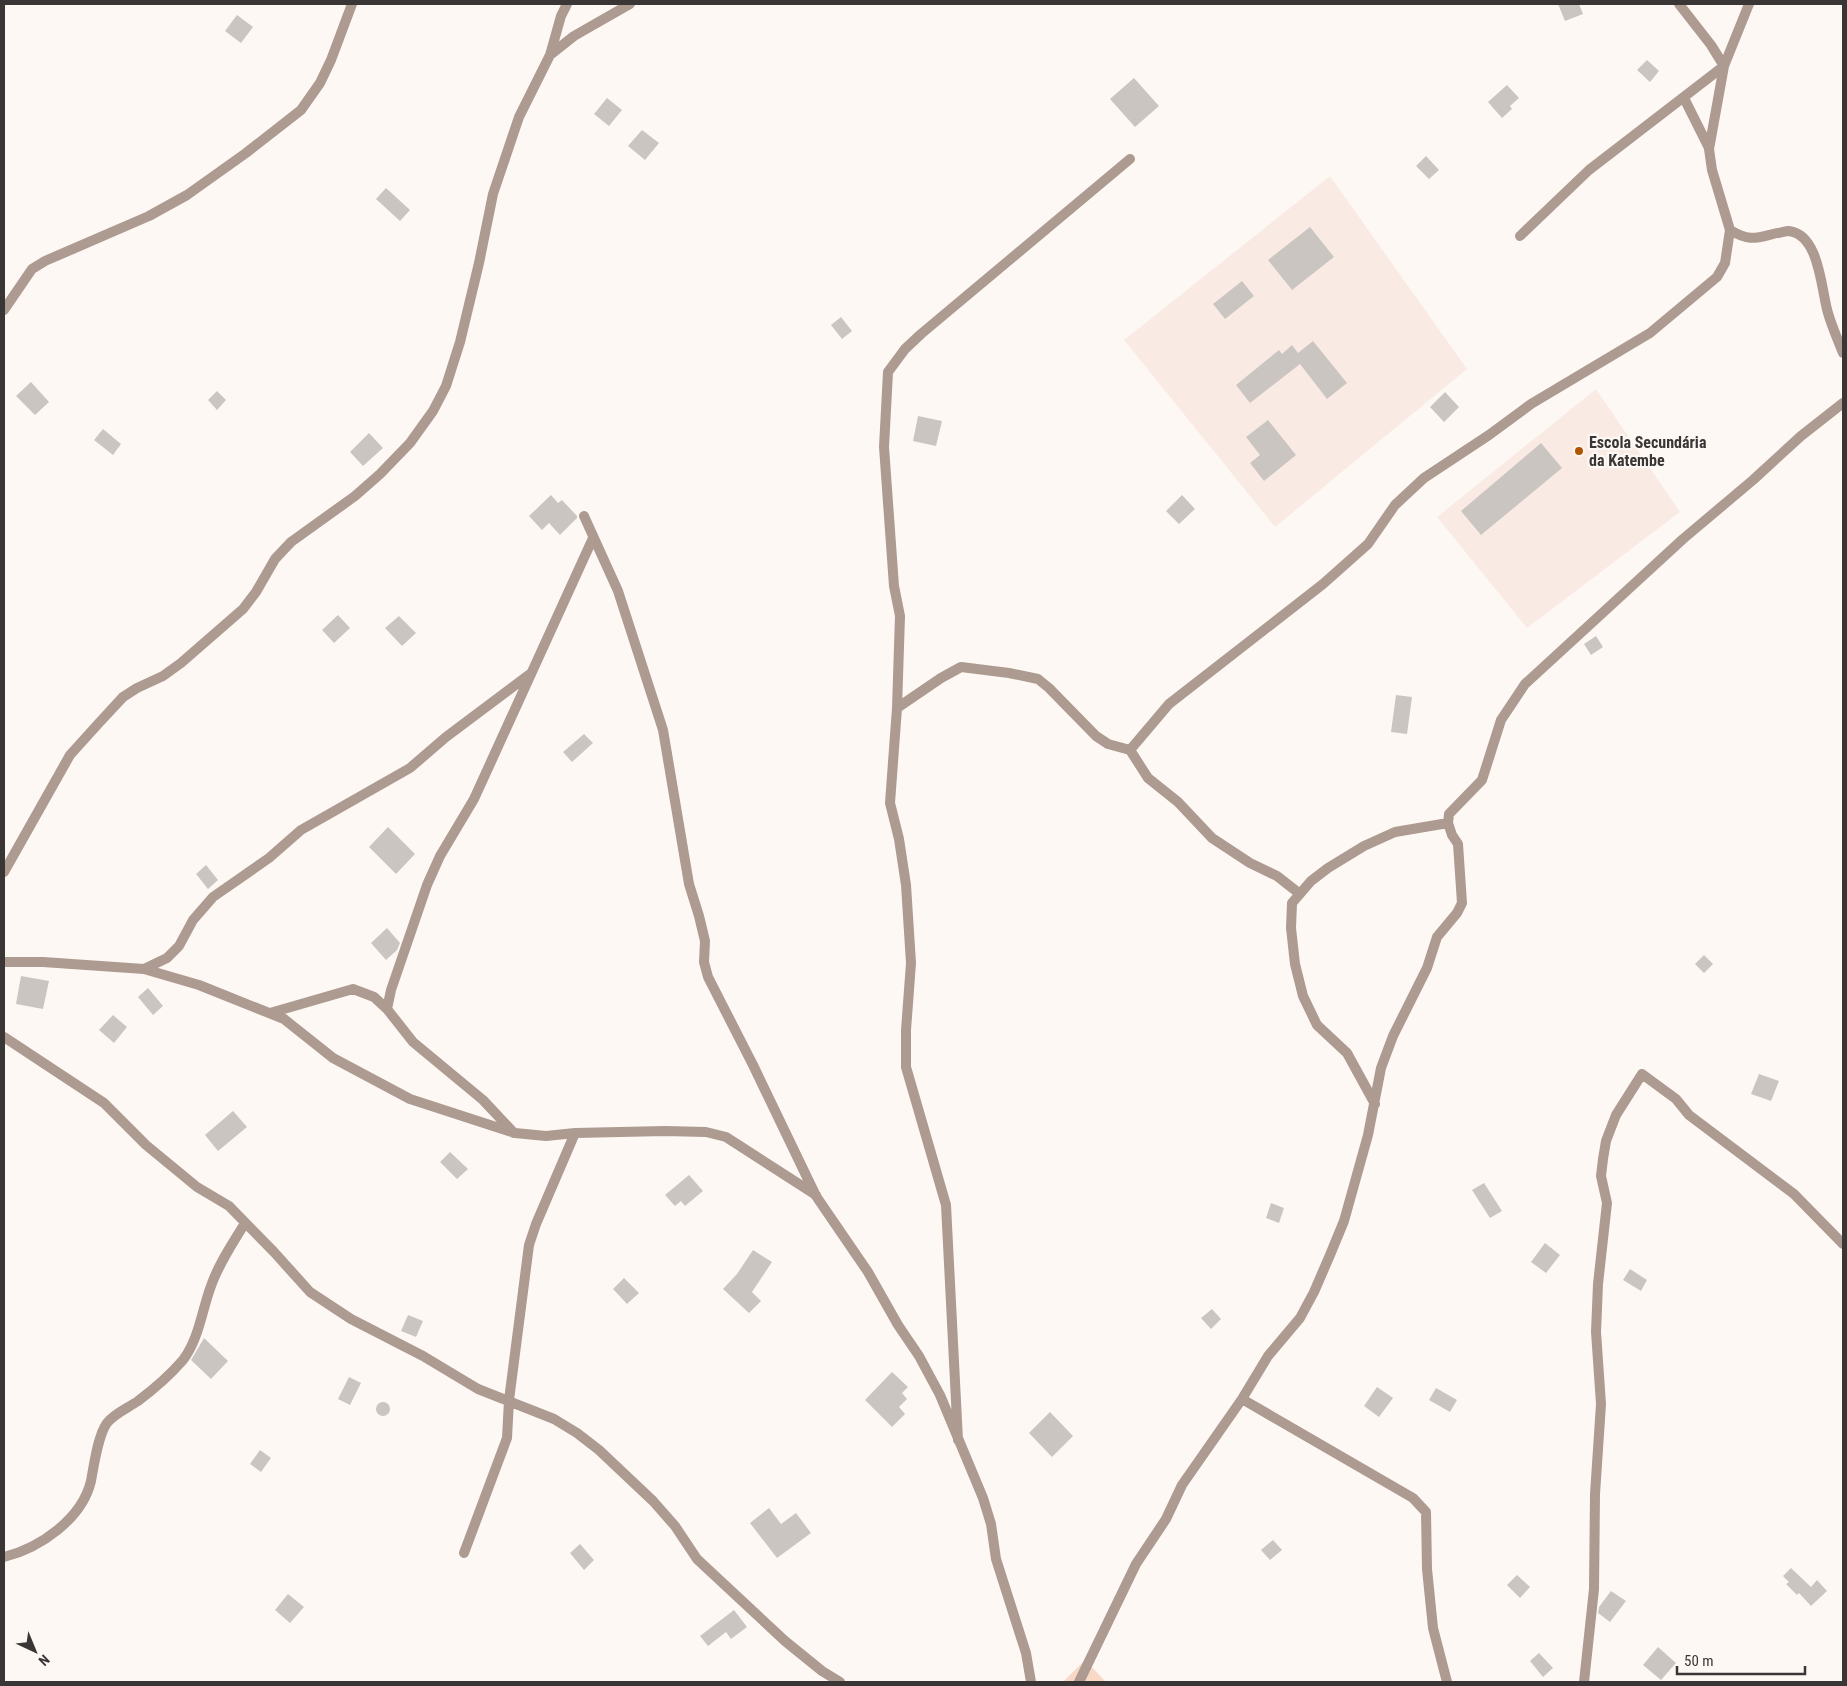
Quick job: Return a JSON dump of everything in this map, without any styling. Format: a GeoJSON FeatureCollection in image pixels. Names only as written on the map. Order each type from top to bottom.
{"type":"FeatureCollection","features":[{"type":"Feature","properties":{"kind":"street"},"geometry":{"type":"LineString","coordinates":[[4,310],[32,269],[63,253],[149,216],[187,195],[246,153],[301,110],[320,83],[331,60],[352,4]]}},
{"type":"Feature","properties":{"kind":"street"},"geometry":{"type":"LineString","coordinates":[[4,872],[70,755],[123,697],[163,676],[181,663],[243,609],[256,592],[275,559],[291,542],[355,496],[380,474],[410,443],[433,411],[446,386],[460,342],[480,263],[494,194],[519,117],[550,55],[561,16],[568,4]]}},
{"type":"Feature","properties":{"kind":"street"},"geometry":{"type":"LineString","coordinates":[[550,55],[574,36],[630,4]]}},
{"type":"Feature","properties":{"kind":"street"},"geometry":{"type":"LineString","coordinates":[[1679,4],[1711,45],[1724,66]]}},
{"type":"Feature","properties":{"kind":"street"},"geometry":{"type":"LineString","coordinates":[[1709,149],[1724,66],[1749,4]]}},
{"type":"Feature","properties":{"kind":"street"},"geometry":{"type":"LineString","coordinates":[[1520,236],[1589,170],[1724,66]]}},
{"type":"Feature","properties":{"kind":"street"},"geometry":{"type":"LineString","coordinates":[[1130,750],[1169,704],[1323,584],[1368,544],[1395,504],[1424,478],[1489,435],[1531,404],[1650,333],[1717,277],[1725,263],[1730,230],[1712,170],[1709,149],[1684,98]]}},
{"type":"Feature","properties":{"kind":"street"},"geometry":{"type":"LineString","coordinates":[[958,1440],[946,1205],[906,1067],[906,1030],[911,963],[906,885],[899,839],[890,803],[897,708],[900,616],[894,586],[884,447],[888,372],[905,349],[921,334],[1130,159]]}},
{"type":"Feature","properties":{"kind":"street"},"geometry":{"type":"LineString","coordinates":[[1730,230],[1742,238],[1751,239],[1789,231],[1802,237],[1810,246],[1815,257],[1828,314],[1843,353]]}},
{"type":"Feature","properties":{"kind":"street"},"geometry":{"type":"LineString","coordinates":[[1079,1682],[1136,1564],[1166,1519],[1182,1485],[1242,1399],[1268,1356],[1300,1318],[1314,1292],[1344,1220],[1375,1104],[1381,1068],[1393,1036],[1427,968],[1437,936],[1457,913],[1462,903],[1458,844],[1448,823],[1449,814],[1482,780],[1501,720],[1525,684],[1683,539],[1753,480],[1801,436],[1843,403]]}},
{"type":"Feature","properties":{"kind":"street"},"geometry":{"type":"LineString","coordinates":[[584,516],[618,591],[663,730],[689,884],[705,941],[704,962],[708,977],[816,1196],[868,1272],[898,1325],[919,1356],[940,1395],[983,1498],[991,1524],[996,1559],[1026,1653],[1031,1682]]}},
{"type":"Feature","properties":{"kind":"street"},"geometry":{"type":"LineString","coordinates":[[387,1009],[391,990],[427,885],[440,856],[474,799],[594,538]]}},
{"type":"Feature","properties":{"kind":"street"},"geometry":{"type":"LineString","coordinates":[[897,708],[941,678],[961,667],[1038,679],[1096,736],[1108,744],[1130,750],[1148,778],[1178,802],[1212,838],[1250,863],[1277,876],[1300,894]]}},
{"type":"Feature","properties":{"kind":"street"},"geometry":{"type":"LineString","coordinates":[[144,969],[167,958],[179,946],[193,920],[213,897],[269,858],[301,830],[410,768],[446,737],[532,673]]}},
{"type":"Feature","properties":{"kind":"street"},"geometry":{"type":"LineString","coordinates":[[1375,1104],[1346,1053],[1317,1025],[1303,996],[1295,964],[1291,928],[1292,903],[1311,881],[1364,846],[1395,832],[1448,823]]}},
{"type":"Feature","properties":{"kind":"street"},"geometry":{"type":"LineString","coordinates":[[4,962],[42,962],[144,969],[199,984],[284,1019],[333,1058],[410,1099],[515,1133],[546,1136],[575,1133],[706,1132],[726,1137],[816,1196]]}},
{"type":"Feature","properties":{"kind":"street"},"geometry":{"type":"LineString","coordinates":[[270,1013],[353,989],[374,998],[387,1009],[413,1042],[483,1100],[515,1133]]}},
{"type":"Feature","properties":{"kind":"street"},"geometry":{"type":"LineString","coordinates":[[4,1037],[104,1103],[146,1145],[197,1187],[229,1206],[310,1292],[351,1319],[423,1356],[478,1389],[554,1419],[577,1433],[599,1450],[653,1500],[675,1526],[697,1559],[785,1641],[822,1672],[840,1682]]}},
{"type":"Feature","properties":{"kind":"street"},"geometry":{"type":"LineString","coordinates":[[1584,1682],[1594,1589],[1595,1494],[1601,1404],[1596,1332],[1598,1284],[1607,1203],[1601,1176],[1606,1141],[1616,1115],[1642,1074],[1676,1099],[1689,1115],[1794,1194],[1843,1244]]}},
{"type":"Feature","properties":{"kind":"street"},"geometry":{"type":"LineString","coordinates":[[464,1553],[507,1438],[509,1400],[529,1246],[536,1224],[575,1133]]}},
{"type":"Feature","properties":{"kind":"street"},"geometry":{"type":"LineString","coordinates":[[4,1557],[15,1554],[48,1538],[62,1528],[81,1503],[90,1484],[97,1450],[107,1423],[160,1383],[184,1359],[195,1338],[218,1267],[245,1223]]}},
{"type":"Feature","properties":{"kind":"street"},"geometry":{"type":"LineString","coordinates":[[1242,1399],[1414,1498],[1426,1512],[1427,1569],[1434,1628],[1447,1682]]}},
{"type":"Feature","properties":{"kind":"shaded area"},"geometry":{"type":"Polygon","coordinates":[[[1330,176],[1467,369],[1275,527],[1124,340],[1330,176]]]}},
{"type":"Feature","properties":{"kind":"shaded area","name":"Escola Secundária da Katembe"},"geometry":{"type":"Polygon","coordinates":[[[1596,389],[1680,512],[1527,628],[1437,517],[1596,389]]]}},
{"type":"Feature","properties":{"kind":"shaded area"},"geometry":{"type":"Polygon","coordinates":[[[1085,1660],[1106,1682],[1063,1682],[1085,1660]]]}},
{"type":"Feature","properties":{"kind":"building"},"geometry":{"type":"Polygon","coordinates":[[[1558,4],[1579,4],[1583,14],[1565,21],[1558,4]]]}},
{"type":"Feature","properties":{"kind":"building"},"geometry":{"type":"Polygon","coordinates":[[[237,15],[253,27],[241,43],[225,31],[237,15]]]}},
{"type":"Feature","properties":{"kind":"building"},"geometry":{"type":"Polygon","coordinates":[[[1647,60],[1659,71],[1650,82],[1637,70],[1647,60]]]}},
{"type":"Feature","properties":{"kind":"building"},"geometry":{"type":"Polygon","coordinates":[[[1134,78],[1159,106],[1135,127],[1110,99],[1134,78]]]}},
{"type":"Feature","properties":{"kind":"building"},"geometry":{"type":"Polygon","coordinates":[[[1507,85],[1519,98],[1510,106],[1512,109],[1502,118],[1488,102],[1507,85]]]}},
{"type":"Feature","properties":{"kind":"building"},"geometry":{"type":"Polygon","coordinates":[[[607,98],[622,110],[609,126],[594,114],[607,98]]]}},
{"type":"Feature","properties":{"kind":"building"},"geometry":{"type":"Polygon","coordinates":[[[642,130],[659,143],[645,160],[628,146],[642,130]]]}},
{"type":"Feature","properties":{"kind":"building"},"geometry":{"type":"Polygon","coordinates":[[[1426,156],[1439,170],[1429,179],[1416,166],[1426,156]]]}},
{"type":"Feature","properties":{"kind":"building"},"geometry":{"type":"Polygon","coordinates":[[[386,188],[410,210],[400,221],[376,199],[386,188]]]}},
{"type":"Feature","properties":{"kind":"building"},"geometry":{"type":"Polygon","coordinates":[[[1310,227],[1334,257],[1292,290],[1268,260],[1310,227]]]}},
{"type":"Feature","properties":{"kind":"building"},"geometry":{"type":"Polygon","coordinates":[[[1242,281],[1254,296],[1225,319],[1213,304],[1242,281]]]}},
{"type":"Feature","properties":{"kind":"building"},"geometry":{"type":"Polygon","coordinates":[[[841,317],[852,331],[842,339],[831,325],[841,317]]]}},
{"type":"Feature","properties":{"kind":"building"},"geometry":{"type":"Polygon","coordinates":[[[1313,341],[1347,383],[1327,399],[1300,364],[1250,403],[1236,385],[1279,350],[1282,354],[1292,345],[1298,353],[1313,341]]]}},
{"type":"Feature","properties":{"kind":"building"},"geometry":{"type":"Polygon","coordinates":[[[31,382],[49,402],[35,415],[16,396],[31,382]]]}},
{"type":"Feature","properties":{"kind":"building"},"geometry":{"type":"Polygon","coordinates":[[[217,391],[226,400],[217,410],[208,400],[217,391]]]}},
{"type":"Feature","properties":{"kind":"building"},"geometry":{"type":"Polygon","coordinates":[[[1445,392],[1459,407],[1444,422],[1430,407],[1445,392]]]}},
{"type":"Feature","properties":{"kind":"building"},"geometry":{"type":"Polygon","coordinates":[[[918,416],[942,421],[936,446],[913,441],[918,416]]]}},
{"type":"Feature","properties":{"kind":"building"},"geometry":{"type":"Polygon","coordinates":[[[1268,420],[1296,455],[1264,481],[1250,463],[1260,455],[1246,437],[1268,420]]]}},
{"type":"Feature","properties":{"kind":"building"},"geometry":{"type":"Polygon","coordinates":[[[103,429],[121,444],[113,455],[94,440],[103,429]]]}},
{"type":"Feature","properties":{"kind":"building"},"geometry":{"type":"Polygon","coordinates":[[[369,433],[383,448],[363,466],[350,452],[369,433]]]}},
{"type":"Feature","properties":{"kind":"building"},"geometry":{"type":"Polygon","coordinates":[[[1541,443],[1562,468],[1481,535],[1461,511],[1541,443]]]}},
{"type":"Feature","properties":{"kind":"building"},"geometry":{"type":"Polygon","coordinates":[[[551,495],[558,503],[562,500],[577,516],[560,535],[549,523],[542,530],[529,516],[551,495]]]}},
{"type":"Feature","properties":{"kind":"building"},"geometry":{"type":"Polygon","coordinates":[[[1182,495],[1195,509],[1179,524],[1166,511],[1182,495]]]}},
{"type":"Feature","properties":{"kind":"building"},"geometry":{"type":"Polygon","coordinates":[[[338,615],[350,628],[334,643],[322,630],[338,615]]]}},
{"type":"Feature","properties":{"kind":"building"},"geometry":{"type":"Polygon","coordinates":[[[399,616],[416,633],[402,646],[385,628],[399,616]]]}},
{"type":"Feature","properties":{"kind":"building"},"geometry":{"type":"Polygon","coordinates":[[[1596,636],[1603,647],[1591,655],[1584,644],[1596,636]]]}},
{"type":"Feature","properties":{"kind":"building"},"geometry":{"type":"Polygon","coordinates":[[[1396,695],[1412,697],[1407,734],[1391,732],[1396,695]]]}},
{"type":"Feature","properties":{"kind":"building"},"geometry":{"type":"Polygon","coordinates":[[[584,734],[593,743],[572,762],[563,752],[584,734]]]}},
{"type":"Feature","properties":{"kind":"building"},"geometry":{"type":"Polygon","coordinates":[[[388,827],[415,854],[396,874],[369,847],[388,827]]]}},
{"type":"Feature","properties":{"kind":"building"},"geometry":{"type":"Polygon","coordinates":[[[206,865],[218,880],[208,889],[196,874],[206,865]]]}},
{"type":"Feature","properties":{"kind":"building"},"geometry":{"type":"Polygon","coordinates":[[[387,928],[400,943],[397,950],[386,960],[371,943],[387,928]]]}},
{"type":"Feature","properties":{"kind":"building"},"geometry":{"type":"Polygon","coordinates":[[[1704,955],[1713,964],[1704,973],[1695,964],[1704,955]]]}},
{"type":"Feature","properties":{"kind":"building"},"geometry":{"type":"Polygon","coordinates":[[[21,976],[49,981],[43,1009],[16,1004],[21,976]]]}},
{"type":"Feature","properties":{"kind":"building"},"geometry":{"type":"Polygon","coordinates":[[[148,988],[163,1006],[153,1015],[138,997],[148,988]]]}},
{"type":"Feature","properties":{"kind":"building"},"geometry":{"type":"Polygon","coordinates":[[[113,1015],[127,1027],[114,1043],[99,1030],[113,1015]]]}},
{"type":"Feature","properties":{"kind":"building"},"geometry":{"type":"Polygon","coordinates":[[[1759,1074],[1779,1081],[1771,1101],[1751,1094],[1759,1074]]]}},
{"type":"Feature","properties":{"kind":"building"},"geometry":{"type":"Polygon","coordinates":[[[233,1111],[247,1127],[218,1151],[205,1135],[233,1111]]]}},
{"type":"Feature","properties":{"kind":"building"},"geometry":{"type":"Polygon","coordinates":[[[450,1152],[468,1169],[457,1179],[440,1162],[450,1152]]]}},
{"type":"Feature","properties":{"kind":"building"},"geometry":{"type":"Polygon","coordinates":[[[689,1175],[703,1191],[685,1206],[681,1201],[675,1206],[665,1195],[689,1175]]]}},
{"type":"Feature","properties":{"kind":"building"},"geometry":{"type":"Polygon","coordinates":[[[1484,1183],[1502,1211],[1490,1218],[1472,1190],[1484,1183]]]}},
{"type":"Feature","properties":{"kind":"building"},"geometry":{"type":"Polygon","coordinates":[[[1271,1203],[1284,1208],[1279,1223],[1266,1218],[1271,1203]]]}},
{"type":"Feature","properties":{"kind":"building"},"geometry":{"type":"Polygon","coordinates":[[[1545,1243],[1560,1255],[1546,1273],[1531,1262],[1545,1243]]]}},
{"type":"Feature","properties":{"kind":"building"},"geometry":{"type":"Polygon","coordinates":[[[753,1250],[772,1262],[752,1292],[761,1301],[749,1313],[723,1289],[737,1274],[753,1250]]]}},
{"type":"Feature","properties":{"kind":"building"},"geometry":{"type":"Polygon","coordinates":[[[1630,1269],[1647,1280],[1641,1291],[1623,1280],[1630,1269]]]}},
{"type":"Feature","properties":{"kind":"building"},"geometry":{"type":"Polygon","coordinates":[[[624,1278],[639,1293],[627,1304],[613,1289],[624,1278]]]}},
{"type":"Feature","properties":{"kind":"building"},"geometry":{"type":"Polygon","coordinates":[[[1212,1309],[1221,1319],[1211,1329],[1201,1318],[1212,1309]]]}},
{"type":"Feature","properties":{"kind":"building"},"geometry":{"type":"Polygon","coordinates":[[[408,1315],[423,1321],[416,1337],[401,1331],[408,1315]]]}},
{"type":"Feature","properties":{"kind":"building"},"geometry":{"type":"Polygon","coordinates":[[[204,1338],[228,1361],[211,1379],[191,1360],[204,1338]]]}},
{"type":"Feature","properties":{"kind":"building"},"geometry":{"type":"Polygon","coordinates":[[[892,1372],[908,1387],[902,1393],[907,1399],[899,1407],[905,1414],[892,1427],[865,1400],[892,1372]]]}},
{"type":"Feature","properties":{"kind":"building"},"geometry":{"type":"Polygon","coordinates":[[[349,1377],[361,1383],[350,1405],[338,1399],[349,1377]]]}},
{"type":"Feature","properties":{"kind":"building"},"geometry":{"type":"Polygon","coordinates":[[[1377,1387],[1393,1398],[1379,1417],[1364,1406],[1377,1387]]]}},
{"type":"Feature","properties":{"kind":"building"},"geometry":{"type":"Polygon","coordinates":[[[1436,1388],[1457,1400],[1450,1412],[1429,1400],[1436,1388]]]}},
{"type":"Feature","properties":{"kind":"building"},"geometry":{"type":"Polygon","coordinates":[[[383,1402],[388,1404],[390,1409],[388,1414],[383,1416],[378,1414],[376,1409],[378,1404],[383,1402]]]}},
{"type":"Feature","properties":{"kind":"building"},"geometry":{"type":"Polygon","coordinates":[[[1050,1412],[1073,1436],[1052,1457],[1029,1433],[1050,1412]]]}},
{"type":"Feature","properties":{"kind":"building"},"geometry":{"type":"Polygon","coordinates":[[[260,1450],[271,1458],[261,1472],[250,1464],[260,1450]]]}},
{"type":"Feature","properties":{"kind":"building"},"geometry":{"type":"Polygon","coordinates":[[[769,1508],[781,1524],[796,1513],[811,1533],[777,1558],[750,1523],[769,1508]]]}},
{"type":"Feature","properties":{"kind":"building"},"geometry":{"type":"Polygon","coordinates":[[[1273,1540],[1282,1550],[1270,1560],[1261,1550],[1273,1540]]]}},
{"type":"Feature","properties":{"kind":"building"},"geometry":{"type":"Polygon","coordinates":[[[580,1544],[594,1560],[584,1570],[570,1553],[580,1544]]]}},
{"type":"Feature","properties":{"kind":"building"},"geometry":{"type":"Polygon","coordinates":[[[1791,1568],[1811,1587],[1817,1580],[1827,1591],[1811,1606],[1799,1593],[1797,1595],[1786,1584],[1789,1582],[1783,1576],[1791,1568]]]}},
{"type":"Feature","properties":{"kind":"building"},"geometry":{"type":"Polygon","coordinates":[[[1517,1575],[1530,1587],[1520,1598],[1507,1585],[1517,1575]]]}},
{"type":"Feature","properties":{"kind":"building"},"geometry":{"type":"Polygon","coordinates":[[[1611,1591],[1626,1601],[1610,1622],[1598,1613],[1599,1607],[1611,1591]]]}},
{"type":"Feature","properties":{"kind":"building"},"geometry":{"type":"Polygon","coordinates":[[[288,1594],[304,1607],[290,1623],[275,1610],[288,1594]]]}},
{"type":"Feature","properties":{"kind":"building"},"geometry":{"type":"Polygon","coordinates":[[[734,1610],[747,1627],[731,1639],[726,1632],[708,1646],[700,1636],[734,1610]]]}},
{"type":"Feature","properties":{"kind":"building"},"geometry":{"type":"Polygon","coordinates":[[[1658,1647],[1676,1663],[1661,1680],[1643,1665],[1658,1647]]]}},
{"type":"Feature","properties":{"kind":"building"},"geometry":{"type":"Polygon","coordinates":[[[1539,1653],[1553,1668],[1543,1677],[1530,1661],[1539,1653]]]}},
{"type":"Feature","properties":{"kind":"place","name":"Escola Secundária da Katembe"},"geometry":{"type":"Point","coordinates":[1579,451]}}]}
